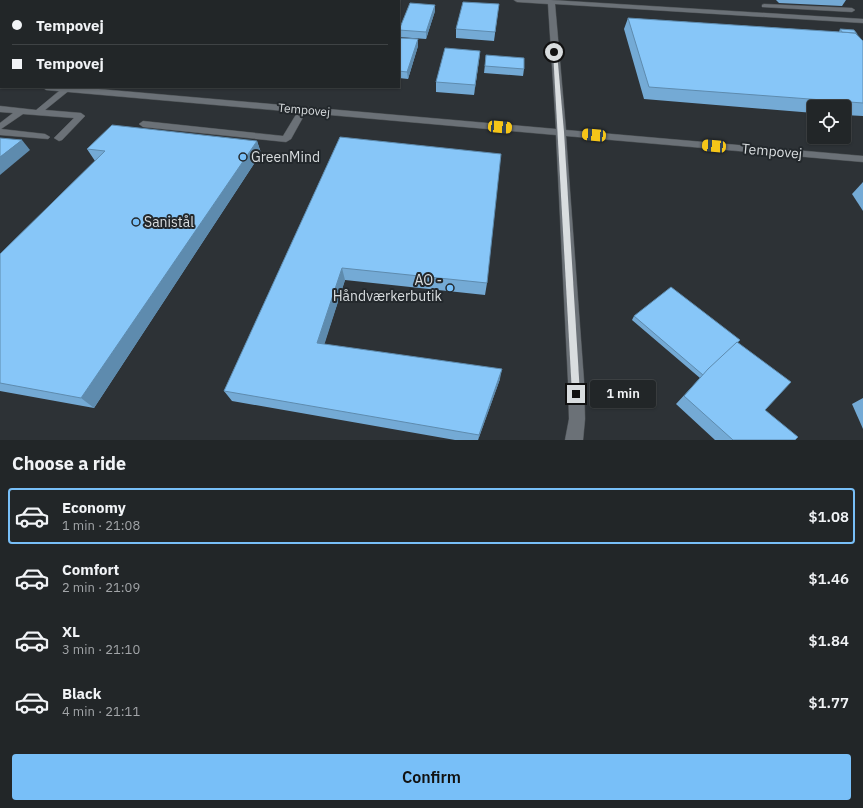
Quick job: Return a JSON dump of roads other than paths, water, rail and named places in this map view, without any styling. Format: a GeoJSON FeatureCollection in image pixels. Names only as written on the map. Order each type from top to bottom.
{"type":"FeatureCollection","features":[{"type":"Feature","properties":{"kind":"street"},"geometry":{"type":"LineString","coordinates":[[518,0],[863,21]]}},
{"type":"Feature","properties":{"kind":"street"},"geometry":{"type":"LineString","coordinates":[[551,2],[561,132],[577,420],[574,440]]}},
{"type":"Feature","properties":{"kind":"street","name":"Tempovej"},"geometry":{"type":"LineString","coordinates":[[57,88],[863,159]]}},
{"type":"Feature","properties":{"kind":"street"},"geometry":{"type":"LineString","coordinates":[[577,420],[583,440]]}},
{"type":"Feature","properties":{"kind":"lane"},"geometry":{"type":"LineString","coordinates":[[764,6],[852,10]]}},
{"type":"Feature","properties":{"kind":"lane"},"geometry":{"type":"LineString","coordinates":[[38,112],[68,89]]}},
{"type":"Feature","properties":{"kind":"lane"},"geometry":{"type":"LineString","coordinates":[[0,109],[81,116],[59,138]]}},
{"type":"Feature","properties":{"kind":"lane"},"geometry":{"type":"LineString","coordinates":[[143,124],[286,139],[303,110]]}},
{"type":"Feature","properties":{"kind":"lane"},"geometry":{"type":"LineString","coordinates":[[0,127],[21,111]]}},
{"type":"Feature","properties":{"kind":"lane"},"geometry":{"type":"LineString","coordinates":[[0,132],[45,137]]}},
{"type":"Feature","properties":{"kind":"place","name":"GreenMind"},"geometry":{"type":"Point","coordinates":[243,157]}},
{"type":"Feature","properties":{"kind":"place","name":"Sanistål"},"geometry":{"type":"Point","coordinates":[136,222]}},
{"type":"Feature","properties":{"kind":"place","name":"AO - Håndværkerbutik"},"geometry":{"type":"Point","coordinates":[450,288]}}]}
